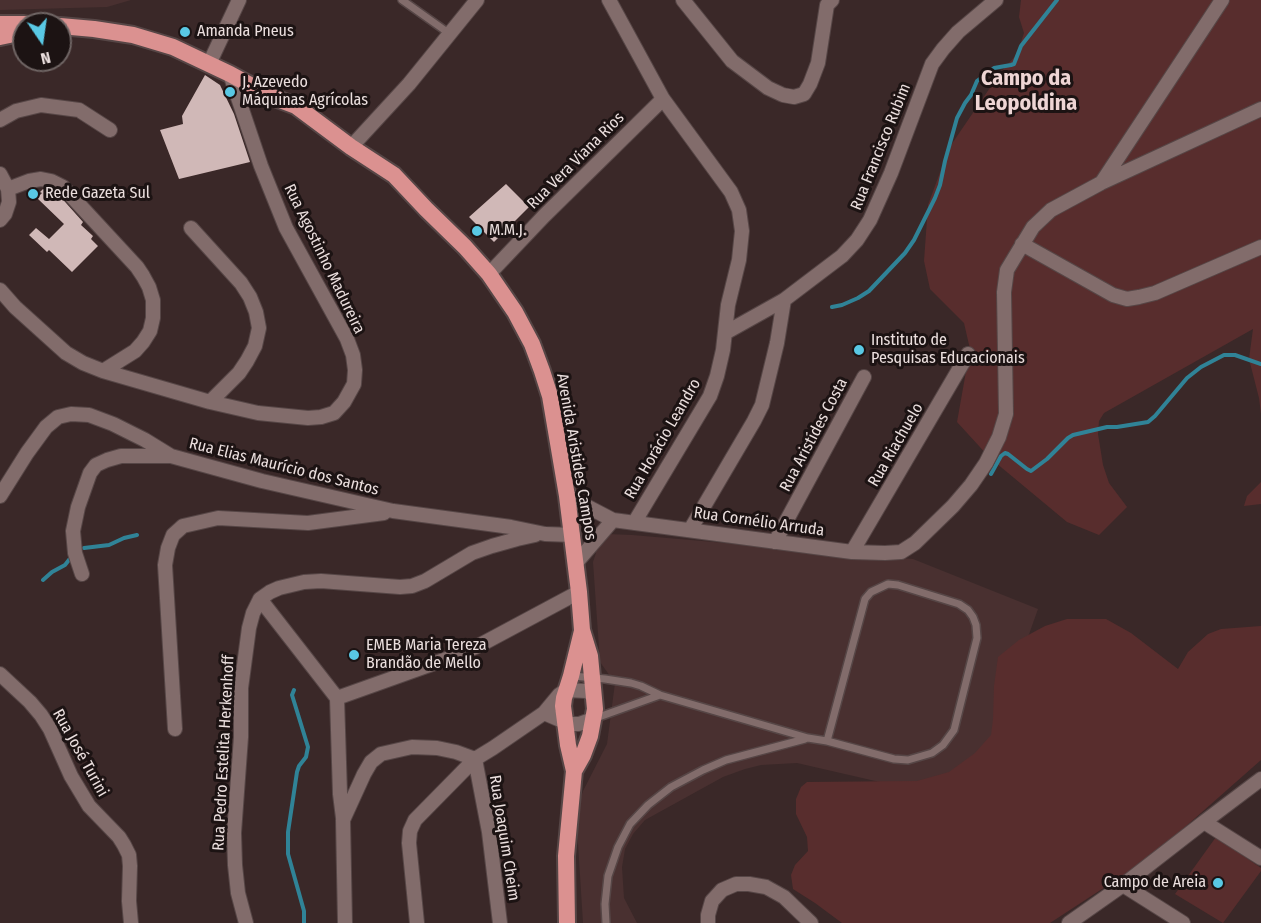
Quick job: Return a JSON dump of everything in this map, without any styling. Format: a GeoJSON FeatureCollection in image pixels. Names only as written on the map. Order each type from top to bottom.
{"type":"FeatureCollection","features":[{"type":"Feature","properties":{"kind":"highway","name":"Avenida Aristides Campos"},"geometry":{"type":"LineString","coordinates":[[72,28],[133,35],[173,47],[272,97],[296,106],[351,147],[394,175],[489,274],[515,312],[532,344],[550,396],[573,535],[582,630],[590,656],[594,695],[593,719],[586,747],[574,771]]}},
{"type":"Feature","properties":{"kind":"highway","name":"Avenida Aristides Campos"},"geometry":{"type":"LineString","coordinates":[[567,923],[566,856],[574,771],[563,706],[582,630]]}},
{"type":"Feature","properties":{"kind":"street"},"geometry":{"type":"LineString","coordinates":[[209,64],[239,0]]}},
{"type":"Feature","properties":{"kind":"street"},"geometry":{"type":"LineString","coordinates":[[351,147],[409,84],[477,0]]}},
{"type":"Feature","properties":{"kind":"street","name":"Rua Horácio Leandro"},"geometry":{"type":"LineString","coordinates":[[609,0],[663,99],[731,192],[739,210],[742,231],[739,260],[728,305],[717,376],[710,396],[634,523]]}},
{"type":"Feature","properties":{"kind":"street"},"geometry":{"type":"LineString","coordinates":[[683,0],[732,61],[768,88],[783,96],[794,98],[804,94],[818,63],[826,2]]}},
{"type":"Feature","properties":{"kind":"street","name":"Rua Francisco Rubim"},"geometry":{"type":"LineString","coordinates":[[725,333],[784,300],[842,256],[857,240],[870,220],[891,173],[932,64],[958,32],[996,0]]}},
{"type":"Feature","properties":{"kind":"street"},"geometry":{"type":"LineString","coordinates":[[1101,183],[1222,0]]}},
{"type":"Feature","properties":{"kind":"street","name":"Rua Agostinho Madureira"},"geometry":{"type":"LineString","coordinates":[[0,290],[15,307],[66,353],[103,371],[210,402],[258,413],[308,418],[334,413],[344,402],[354,384],[355,370],[352,355],[347,339],[286,228],[261,166],[230,74]]}},
{"type":"Feature","properties":{"kind":"street","name":"Rua Vera Viana Rios"},"geometry":{"type":"LineString","coordinates":[[489,274],[544,216],[663,99]]}},
{"type":"Feature","properties":{"kind":"street"},"geometry":{"type":"LineString","coordinates":[[0,120],[16,111],[42,105],[79,110],[110,130]]}},
{"type":"Feature","properties":{"kind":"street"},"geometry":{"type":"LineString","coordinates":[[1261,109],[1101,183],[1051,210],[1033,227],[1022,244],[1113,295],[1127,299],[1155,293],[1261,247]]}},
{"type":"Feature","properties":{"kind":"street"},"geometry":{"type":"LineString","coordinates":[[0,174],[8,189],[9,202],[0,220]]}},
{"type":"Feature","properties":{"kind":"street"},"geometry":{"type":"LineString","coordinates":[[8,189],[41,179],[51,180],[63,187],[137,267],[149,287],[153,300],[150,331],[135,351],[103,371]]}},
{"type":"Feature","properties":{"kind":"street"},"geometry":{"type":"LineString","coordinates":[[191,228],[241,283],[250,297],[259,328],[255,346],[247,361],[239,373],[210,402]]}},
{"type":"Feature","properties":{"kind":"street","name":"Rua Cornélio Arruda"},"geometry":{"type":"LineString","coordinates":[[567,496],[614,520],[852,552],[885,554],[901,552],[915,543],[971,485],[986,463],[999,437],[1006,414],[1004,292],[1007,270],[1022,244]]}},
{"type":"Feature","properties":{"kind":"street"},"geometry":{"type":"LineString","coordinates":[[690,530],[762,405],[777,343],[784,300]]}},
{"type":"Feature","properties":{"kind":"street","name":"Rua Riachuelo"},"geometry":{"type":"LineString","coordinates":[[852,552],[968,354]]}},
{"type":"Feature","properties":{"kind":"street","name":"Rua Aristídes Costa"},"geometry":{"type":"LineString","coordinates":[[775,542],[864,377]]}},
{"type":"Feature","properties":{"kind":"street","name":"Rua Elias Maurício dos Santos"},"geometry":{"type":"LineString","coordinates":[[0,496],[46,427],[58,417],[71,414],[89,415],[113,424],[171,456],[262,481],[393,512],[511,527],[545,534],[573,535]]}},
{"type":"Feature","properties":{"kind":"street"},"geometry":{"type":"LineString","coordinates":[[82,574],[75,553],[73,531],[78,507],[90,473],[96,465],[121,456],[171,456]]}},
{"type":"Feature","properties":{"kind":"street"},"geometry":{"type":"LineString","coordinates":[[175,729],[165,565],[173,535],[183,526],[218,518],[308,523],[393,512]]}},
{"type":"Feature","properties":{"kind":"street"},"geometry":{"type":"LineString","coordinates":[[576,563],[614,520]]}},
{"type":"Feature","properties":{"kind":"street"},"geometry":{"type":"LineString","coordinates":[[345,923],[337,698],[260,599],[279,588],[304,582],[412,586],[472,553],[517,539],[545,534]]}},
{"type":"Feature","properties":{"kind":"street"},"geometry":{"type":"LineString","coordinates":[[337,698],[480,645],[579,592]]}},
{"type":"Feature","properties":{"kind":"street","name":"Rua Pedro Estelita Herkenhoff"},"geometry":{"type":"LineString","coordinates":[[246,923],[238,893],[234,833],[241,737],[241,688],[249,628],[260,599]]}},
{"type":"Feature","properties":{"kind":"street","name":"Rua José Turini"},"geometry":{"type":"LineString","coordinates":[[0,674],[41,715],[50,729],[71,776],[89,806],[124,845],[129,855],[130,866],[131,923]]}},
{"type":"Feature","properties":{"kind":"street"},"geometry":{"type":"LineString","coordinates":[[417,923],[409,843],[410,831],[415,820],[475,759],[544,713],[569,683],[594,695]]}},
{"type":"Feature","properties":{"kind":"street"},"geometry":{"type":"LineString","coordinates":[[544,713],[565,722],[579,724],[593,719]]}},
{"type":"Feature","properties":{"kind":"street"},"geometry":{"type":"LineString","coordinates":[[343,820],[364,774],[371,762],[381,754],[412,747],[437,748],[475,759]]}},
{"type":"Feature","properties":{"kind":"street","name":"Rua Joaquim Cheim"},"geometry":{"type":"LineString","coordinates":[[475,759],[489,832],[500,923]]}},
{"type":"Feature","properties":{"kind":"street"},"geometry":{"type":"LineString","coordinates":[[1069,923],[1123,885],[1261,778]]}},
{"type":"Feature","properties":{"kind":"street"},"geometry":{"type":"LineString","coordinates":[[1204,822],[1261,858]]}},
{"type":"Feature","properties":{"kind":"street"},"geometry":{"type":"LineString","coordinates":[[708,923],[712,901],[722,890],[736,884],[749,884],[766,887],[784,897],[811,923]]}},
{"type":"Feature","properties":{"kind":"street"},"geometry":{"type":"LineString","coordinates":[[1123,885],[1183,923]]}},
{"type":"Feature","properties":{"kind":"lane"},"geometry":{"type":"LineString","coordinates":[[402,0],[450,34]]}},
{"type":"Feature","properties":{"kind":"lane"},"geometry":{"type":"LineString","coordinates":[[569,683],[592,678],[631,683],[660,695],[807,738],[894,759],[908,760],[932,753],[943,745],[954,730],[977,638],[976,625],[968,610],[959,604],[898,585],[888,584],[871,592],[865,599],[827,741]]}},
{"type":"Feature","properties":{"kind":"lane"},"geometry":{"type":"LineString","coordinates":[[593,719],[660,695]]}},
{"type":"Feature","properties":{"kind":"lane"},"geometry":{"type":"LineString","coordinates":[[606,923],[605,904],[608,876],[618,847],[630,824],[648,805],[671,787],[726,760],[807,738]]}},
{"type":"Feature","properties":{"kind":"shaded area"},"geometry":{"type":"Polygon","coordinates":[[[0,0],[131,0],[107,7],[0,10],[0,0]]]}},
{"type":"Feature","properties":{"kind":"shaded area"},"geometry":{"type":"Polygon","coordinates":[[[1021,0],[1261,0],[1261,414],[1249,359],[1253,329],[1104,413],[1099,421],[1098,434],[1103,465],[1109,483],[1127,507],[1099,535],[1067,522],[990,458],[957,422],[970,349],[964,323],[930,289],[924,261],[928,205],[949,148],[1000,73],[1017,54],[1024,33],[1019,17],[1021,0]]]}},
{"type":"Feature","properties":{"kind":"shaded area"},"geometry":{"type":"Polygon","coordinates":[[[1261,482],[1261,504],[1244,506],[1247,496],[1261,482]]]}},
{"type":"Feature","properties":{"kind":"shaded area"},"geometry":{"type":"Polygon","coordinates":[[[607,534],[913,559],[1038,609],[979,775],[952,786],[884,783],[797,763],[761,765],[723,777],[645,820],[633,834],[625,849],[622,867],[624,898],[637,923],[583,923],[576,812],[583,791],[607,744],[615,683],[600,662],[593,562],[596,543],[607,534]]]}},
{"type":"Feature","properties":{"kind":"shaded area"},"geometry":{"type":"Polygon","coordinates":[[[1067,619],[1106,619],[1131,633],[1178,669],[1188,652],[1208,634],[1221,629],[1261,626],[1261,760],[1151,857],[1050,923],[842,923],[793,889],[791,875],[795,865],[808,851],[807,837],[796,814],[796,799],[801,787],[807,782],[917,781],[949,772],[975,753],[991,735],[998,657],[1019,640],[1045,626],[1067,619]]]}},
{"type":"Feature","properties":{"kind":"shaded area","name":"Campo de Areia"},"geometry":{"type":"Polygon","coordinates":[[[1216,837],[1261,868],[1223,923],[1175,894],[1216,837]]]}},
{"type":"Feature","properties":{"kind":"building"},"geometry":{"type":"Polygon","coordinates":[[[205,75],[220,85],[234,114],[250,162],[179,179],[160,130],[183,124],[182,116],[205,75]]]}},
{"type":"Feature","properties":{"kind":"building"},"geometry":{"type":"Polygon","coordinates":[[[506,184],[529,207],[494,242],[469,217],[506,184]]]}},
{"type":"Feature","properties":{"kind":"building"},"geometry":{"type":"Polygon","coordinates":[[[43,189],[58,194],[83,222],[81,225],[93,236],[91,239],[98,246],[72,272],[29,235],[36,228],[49,239],[64,224],[37,198],[43,189]]]}},
{"type":"Feature","properties":{"kind":"waterway"},"geometry":{"type":"LineString","coordinates":[[832,307],[842,305],[869,291],[905,253],[935,198],[957,118],[977,81],[994,68],[1014,64],[1021,46],[1057,0]]}},
{"type":"Feature","properties":{"kind":"waterway"},"geometry":{"type":"LineString","coordinates":[[991,474],[1005,453],[1031,471],[1073,435],[1107,427],[1148,422],[1187,378],[1201,367],[1224,355],[1235,355],[1261,364]]}},
{"type":"Feature","properties":{"kind":"waterway"},"geometry":{"type":"LineString","coordinates":[[84,548],[109,545],[137,535]]}},
{"type":"Feature","properties":{"kind":"waterway"},"geometry":{"type":"LineString","coordinates":[[43,580],[65,565],[72,556]]}},
{"type":"Feature","properties":{"kind":"waterway"},"geometry":{"type":"LineString","coordinates":[[294,690],[292,695],[308,747],[306,757],[297,772],[288,832],[288,854],[304,911],[304,923]]}},
{"type":"Feature","properties":{"kind":"place","name":"Amanda Pneus"},"geometry":{"type":"Point","coordinates":[185,32]}},
{"type":"Feature","properties":{"kind":"place","name":"J. Azevedo Máquinas Agrícolas"},"geometry":{"type":"Point","coordinates":[230,92]}},
{"type":"Feature","properties":{"kind":"place","name":"Rede Gazeta Sul"},"geometry":{"type":"Point","coordinates":[33,194]}},
{"type":"Feature","properties":{"kind":"place","name":"M.M.J."},"geometry":{"type":"Point","coordinates":[477,231]}},
{"type":"Feature","properties":{"kind":"place","name":"Instituto de Pesquisas Educacionais"},"geometry":{"type":"Point","coordinates":[859,350]}},
{"type":"Feature","properties":{"kind":"place","name":"EMEB Maria Tereza Brandão de Mello"},"geometry":{"type":"Point","coordinates":[354,655]}},
{"type":"Feature","properties":{"kind":"place","name":"Campo de Areia"},"geometry":{"type":"Point","coordinates":[1218,883]}},
{"type":"Feature","properties":{"kind":"district","name":"Campo da Leopoldina"},"geometry":{"type":"Point","coordinates":[1026,92]}}]}
